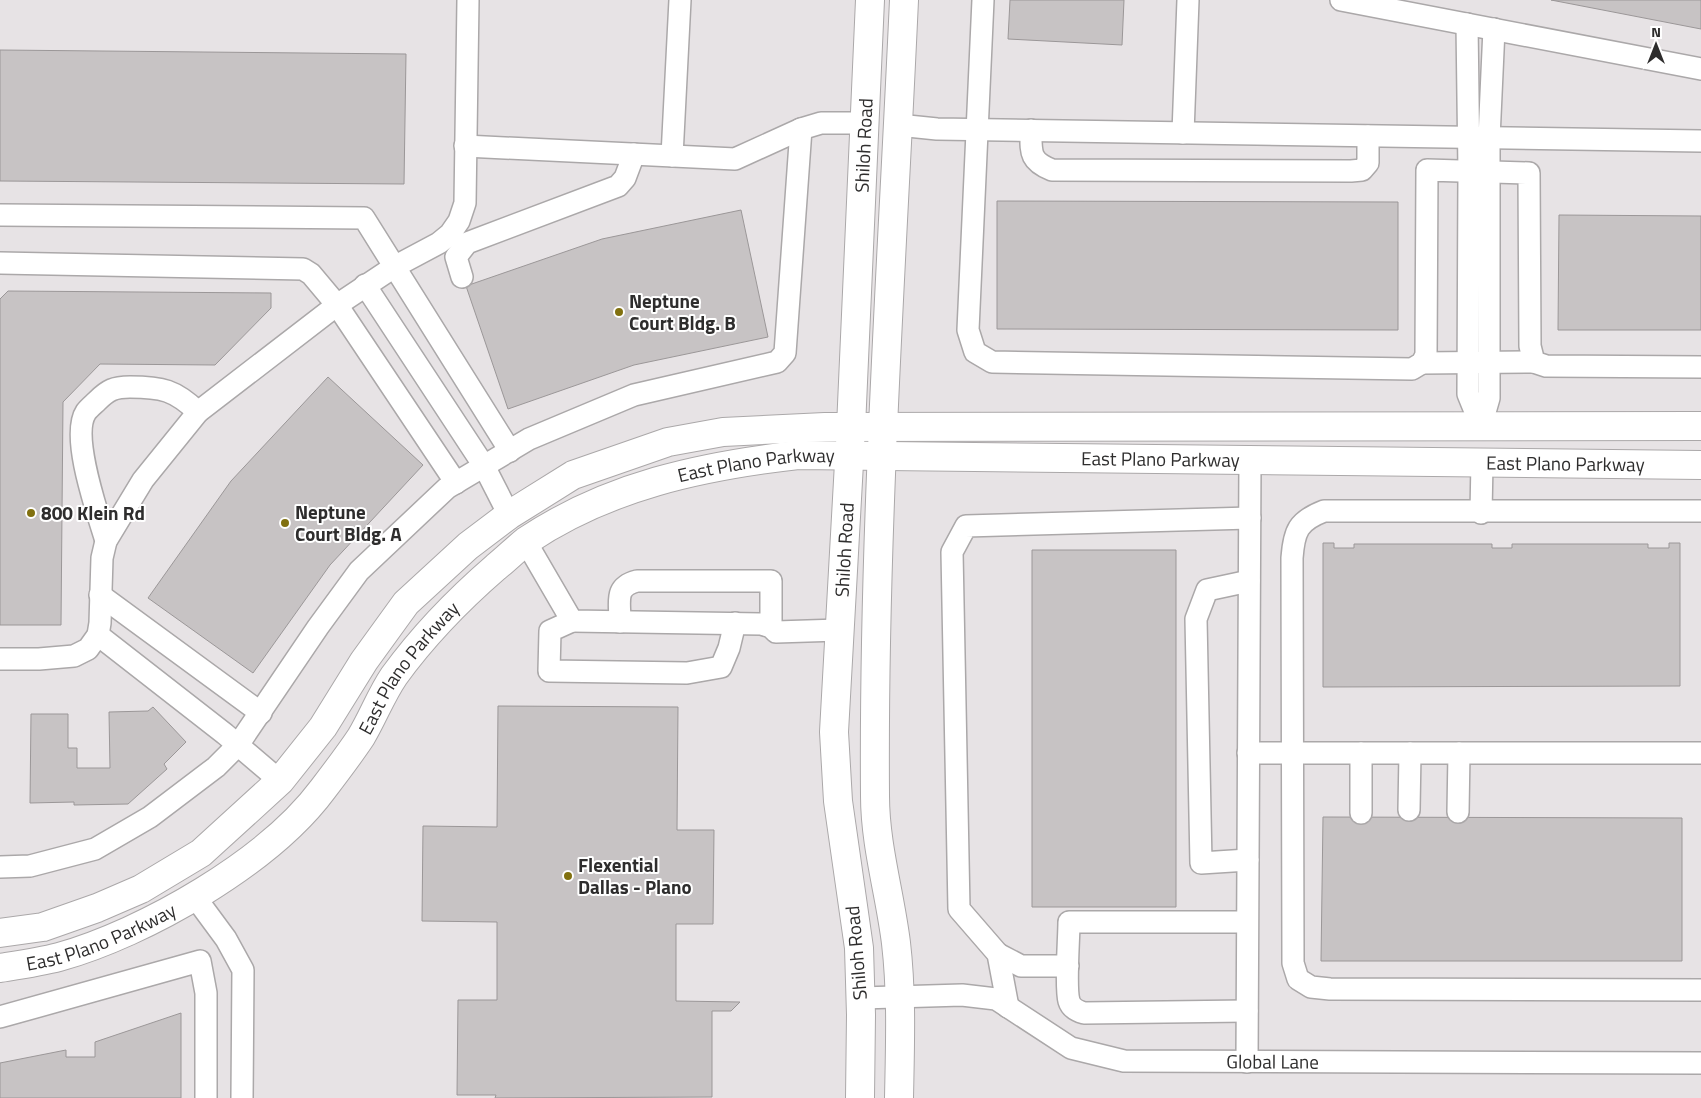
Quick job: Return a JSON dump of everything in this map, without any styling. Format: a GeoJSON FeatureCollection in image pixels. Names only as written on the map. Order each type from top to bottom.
{"type":"FeatureCollection","features":[{"type":"Feature","properties":{"kind":"main road","name":"Shiloh Road"},"geometry":{"type":"LineString","coordinates":[[860,1098],[861,998],[859,948],[838,800],[834,732],[851,427],[870,0]]}},
{"type":"Feature","properties":{"kind":"main road","name":"Shiloh Road"},"geometry":{"type":"LineString","coordinates":[[899,1098],[899,995],[896,945],[875,800],[875,696],[884,426],[904,0]]}},
{"type":"Feature","properties":{"kind":"main road"},"geometry":{"type":"LineString","coordinates":[[863,124],[898,125]]}},
{"type":"Feature","properties":{"kind":"main road","name":"East Plano Parkway"},"geometry":{"type":"LineString","coordinates":[[0,933],[43,927],[97,908],[141,889],[201,853],[280,781],[323,727],[364,660],[406,603],[468,546],[509,515],[574,476],[668,442],[723,432],[884,426],[1701,426]]}},
{"type":"Feature","properties":{"kind":"main road"},"geometry":{"type":"LineString","coordinates":[[1250,426],[1250,460]]}},
{"type":"Feature","properties":{"kind":"main road"},"geometry":{"type":"LineString","coordinates":[[1480,426],[1482,462]]}},
{"type":"Feature","properties":{"kind":"main road","name":"East Plano Parkway"},"geometry":{"type":"LineString","coordinates":[[0,968],[58,957],[115,936],[194,897],[227,876],[282,834],[322,792],[361,736],[394,677],[436,626],[483,579],[526,542],[597,502],[671,476],[733,463],[788,456],[1701,465]]}},
{"type":"Feature","properties":{"kind":"main road"},"geometry":{"type":"LineString","coordinates":[[509,515],[526,542]]}},
{"type":"Feature","properties":{"kind":"main road"},"geometry":{"type":"LineString","coordinates":[[177,868],[194,897]]}},
{"type":"Feature","properties":{"kind":"street"},"geometry":{"type":"LineString","coordinates":[[0,659],[40,659],[74,656],[88,649],[98,635],[102,558],[106,541],[143,480],[198,412],[365,285],[394,266],[438,243],[450,234],[459,221],[465,203],[468,0]]}},
{"type":"Feature","properties":{"kind":"street"},"geometry":{"type":"LineString","coordinates":[[672,156],[680,0]]}},
{"type":"Feature","properties":{"kind":"street"},"geometry":{"type":"LineString","coordinates":[[983,0],[968,330],[975,352],[992,362],[1412,369],[1422,363],[1534,362],[1546,366],[1701,367]]}},
{"type":"Feature","properties":{"kind":"street"},"geometry":{"type":"LineString","coordinates":[[1183,133],[1188,0]]}},
{"type":"Feature","properties":{"kind":"street"},"geometry":{"type":"LineString","coordinates":[[1341,0],[1701,69]]}},
{"type":"Feature","properties":{"kind":"street"},"geometry":{"type":"LineString","coordinates":[[1467,24],[1479,138],[1479,363],[1468,394],[1480,426]]}},
{"type":"Feature","properties":{"kind":"street"},"geometry":{"type":"LineString","coordinates":[[1479,138],[1494,29]]}},
{"type":"Feature","properties":{"kind":"street"},"geometry":{"type":"LineString","coordinates":[[465,146],[735,160],[801,129],[821,123],[863,124]]}},
{"type":"Feature","properties":{"kind":"street"},"geometry":{"type":"LineString","coordinates":[[898,125],[977,129],[1701,141]]}},
{"type":"Feature","properties":{"kind":"street"},"geometry":{"type":"LineString","coordinates":[[0,866],[30,866],[95,849],[132,828],[216,767],[238,744],[318,627],[359,571],[447,488],[529,439],[634,395],[777,362],[785,353],[801,129]]}},
{"type":"Feature","properties":{"kind":"street"},"geometry":{"type":"LineString","coordinates":[[1031,130],[1031,154],[1040,165],[1052,170],[1362,170],[1368,163],[1368,136]]}},
{"type":"Feature","properties":{"kind":"street"},"geometry":{"type":"LineString","coordinates":[[462,277],[456,257],[467,243],[618,186],[625,178],[634,154]]}},
{"type":"Feature","properties":{"kind":"street"},"geometry":{"type":"LineString","coordinates":[[1422,363],[1426,355],[1427,334],[1427,170],[1529,173],[1530,346],[1534,362]]}},
{"type":"Feature","properties":{"kind":"street"},"geometry":{"type":"LineString","coordinates":[[0,215],[364,218],[510,451]]}},
{"type":"Feature","properties":{"kind":"street"},"geometry":{"type":"LineString","coordinates":[[0,263],[294,267],[303,269],[311,274],[337,305],[456,483]]}},
{"type":"Feature","properties":{"kind":"street"},"geometry":{"type":"LineString","coordinates":[[365,285],[484,466],[509,515]]}},
{"type":"Feature","properties":{"kind":"street"},"geometry":{"type":"LineString","coordinates":[[106,541],[82,457],[82,422],[86,412],[108,390],[125,387],[151,387],[170,391],[184,399],[198,412]]}},
{"type":"Feature","properties":{"kind":"street"},"geometry":{"type":"LineString","coordinates":[[1247,1062],[1250,460]]}},
{"type":"Feature","properties":{"kind":"street"},"geometry":{"type":"LineString","coordinates":[[1481,512],[1482,462]]}},
{"type":"Feature","properties":{"kind":"street"},"geometry":{"type":"LineString","coordinates":[[1701,511],[1324,511],[1308,517],[1299,527],[1293,540],[1292,558],[1294,754],[1293,963],[1298,979],[1311,987],[1330,989],[1701,990]]}},
{"type":"Feature","properties":{"kind":"street"},"geometry":{"type":"LineString","coordinates":[[1068,966],[1021,966],[998,954],[959,909],[952,552],[966,526],[1250,518]]}},
{"type":"Feature","properties":{"kind":"street"},"geometry":{"type":"LineString","coordinates":[[526,542],[572,621]]}},
{"type":"Feature","properties":{"kind":"street"},"geometry":{"type":"LineString","coordinates":[[620,622],[620,592],[626,584],[638,581],[771,581],[771,627]]}},
{"type":"Feature","properties":{"kind":"street"},"geometry":{"type":"LineString","coordinates":[[1248,860],[1201,863],[1196,619],[1207,590],[1250,581]]}},
{"type":"Feature","properties":{"kind":"street"},"geometry":{"type":"LineString","coordinates":[[100,595],[260,713]]}},
{"type":"Feature","properties":{"kind":"street"},"geometry":{"type":"LineString","coordinates":[[735,624],[729,648],[721,667],[687,673],[549,671],[550,631],[572,621],[761,624],[771,627],[776,632],[839,630]]}},
{"type":"Feature","properties":{"kind":"street"},"geometry":{"type":"LineString","coordinates":[[98,635],[238,744],[280,781]]}},
{"type":"Feature","properties":{"kind":"street"},"geometry":{"type":"LineString","coordinates":[[1248,753],[1701,753]]}},
{"type":"Feature","properties":{"kind":"street"},"geometry":{"type":"LineString","coordinates":[[1362,753],[1362,814]]}},
{"type":"Feature","properties":{"kind":"street"},"geometry":{"type":"LineString","coordinates":[[1409,810],[1410,753]]}},
{"type":"Feature","properties":{"kind":"street"},"geometry":{"type":"LineString","coordinates":[[1458,812],[1459,753]]}},
{"type":"Feature","properties":{"kind":"street"},"geometry":{"type":"LineString","coordinates":[[194,897],[226,940],[243,970],[242,1098]]}},
{"type":"Feature","properties":{"kind":"street"},"geometry":{"type":"LineString","coordinates":[[1247,1011],[1084,1012],[1074,1008],[1068,999],[1068,966],[1069,922],[1248,922]]}},
{"type":"Feature","properties":{"kind":"street"},"geometry":{"type":"LineString","coordinates":[[0,1018],[200,961],[226,940]]}},
{"type":"Feature","properties":{"kind":"street"},"geometry":{"type":"LineString","coordinates":[[998,954],[1008,1007]]}},
{"type":"Feature","properties":{"kind":"street"},"geometry":{"type":"LineString","coordinates":[[200,961],[206,993],[206,1098]]}},
{"type":"Feature","properties":{"kind":"street","name":"Global Lane"},"geometry":{"type":"LineString","coordinates":[[861,998],[899,995],[962,995],[996,999],[1071,1048],[1124,1061],[1701,1063]]}},
{"type":"Feature","properties":{"kind":"building"},"geometry":{"type":"Polygon","coordinates":[[[1010,0],[1124,0],[1122,45],[1008,39],[1010,0]]]}},
{"type":"Feature","properties":{"kind":"building"},"geometry":{"type":"Polygon","coordinates":[[[1551,0],[1701,0],[1701,29],[1551,0]]]}},
{"type":"Feature","properties":{"kind":"building"},"geometry":{"type":"Polygon","coordinates":[[[0,50],[406,54],[404,184],[0,181],[0,50]]]}},
{"type":"Feature","properties":{"kind":"building"},"geometry":{"type":"Polygon","coordinates":[[[997,201],[1398,202],[1398,330],[997,329],[997,201]]]}},
{"type":"Feature","properties":{"kind":"building","name":"Neptune Court Bldg. B"},"geometry":{"type":"Polygon","coordinates":[[[741,210],[768,337],[634,365],[508,409],[466,286],[602,239],[741,210]]]}},
{"type":"Feature","properties":{"kind":"building"},"geometry":{"type":"Polygon","coordinates":[[[1559,215],[1701,216],[1701,330],[1558,330],[1559,215]]]}},
{"type":"Feature","properties":{"kind":"building","name":"800 Klein Rd"},"geometry":{"type":"Polygon","coordinates":[[[8,291],[271,293],[271,308],[215,365],[100,364],[63,402],[61,625],[0,625],[0,299],[8,291]]]}},
{"type":"Feature","properties":{"kind":"building","name":"Neptune Court Bldg. A"},"geometry":{"type":"Polygon","coordinates":[[[328,377],[423,465],[330,565],[253,673],[148,598],[231,481],[328,377]]]}},
{"type":"Feature","properties":{"kind":"building"},"geometry":{"type":"Polygon","coordinates":[[[1323,543],[1334,543],[1334,548],[1354,548],[1354,544],[1492,544],[1492,548],[1512,548],[1512,544],[1648,544],[1648,548],[1669,548],[1669,543],[1680,543],[1680,686],[1323,687],[1323,543]]]}},
{"type":"Feature","properties":{"kind":"building"},"geometry":{"type":"Polygon","coordinates":[[[1032,550],[1176,550],[1176,907],[1032,907],[1032,550]]]}},
{"type":"Feature","properties":{"kind":"building","name":"Flexential Dallas - Plano"},"geometry":{"type":"Polygon","coordinates":[[[498,706],[678,707],[677,830],[714,830],[713,924],[676,924],[676,1001],[740,1002],[731,1011],[712,1011],[712,1097],[495,1098],[496,1095],[457,1095],[458,1000],[497,1000],[497,922],[422,921],[423,826],[497,827],[498,706]]]}},
{"type":"Feature","properties":{"kind":"building"},"geometry":{"type":"Polygon","coordinates":[[[153,707],[186,742],[164,764],[167,769],[128,804],[74,805],[74,802],[30,803],[31,714],[68,714],[68,748],[77,748],[77,768],[110,768],[109,712],[148,711],[153,707]]]}},
{"type":"Feature","properties":{"kind":"building"},"geometry":{"type":"Polygon","coordinates":[[[1323,817],[1682,818],[1682,961],[1321,961],[1323,817]]]}},
{"type":"Feature","properties":{"kind":"building"},"geometry":{"type":"Polygon","coordinates":[[[181,1013],[181,1098],[0,1098],[0,1063],[66,1050],[66,1057],[95,1057],[95,1042],[181,1013]]]}},
{"type":"Feature","properties":{"kind":"place","name":"Neptune Court Bldg. B"},"geometry":{"type":"Point","coordinates":[619,312]}},
{"type":"Feature","properties":{"kind":"place","name":"800 Klein Rd"},"geometry":{"type":"Point","coordinates":[31,513]}},
{"type":"Feature","properties":{"kind":"place","name":"Neptune Court Bldg. A"},"geometry":{"type":"Point","coordinates":[285,523]}},
{"type":"Feature","properties":{"kind":"place","name":"Flexential Dallas - Plano"},"geometry":{"type":"Point","coordinates":[568,876]}}]}
